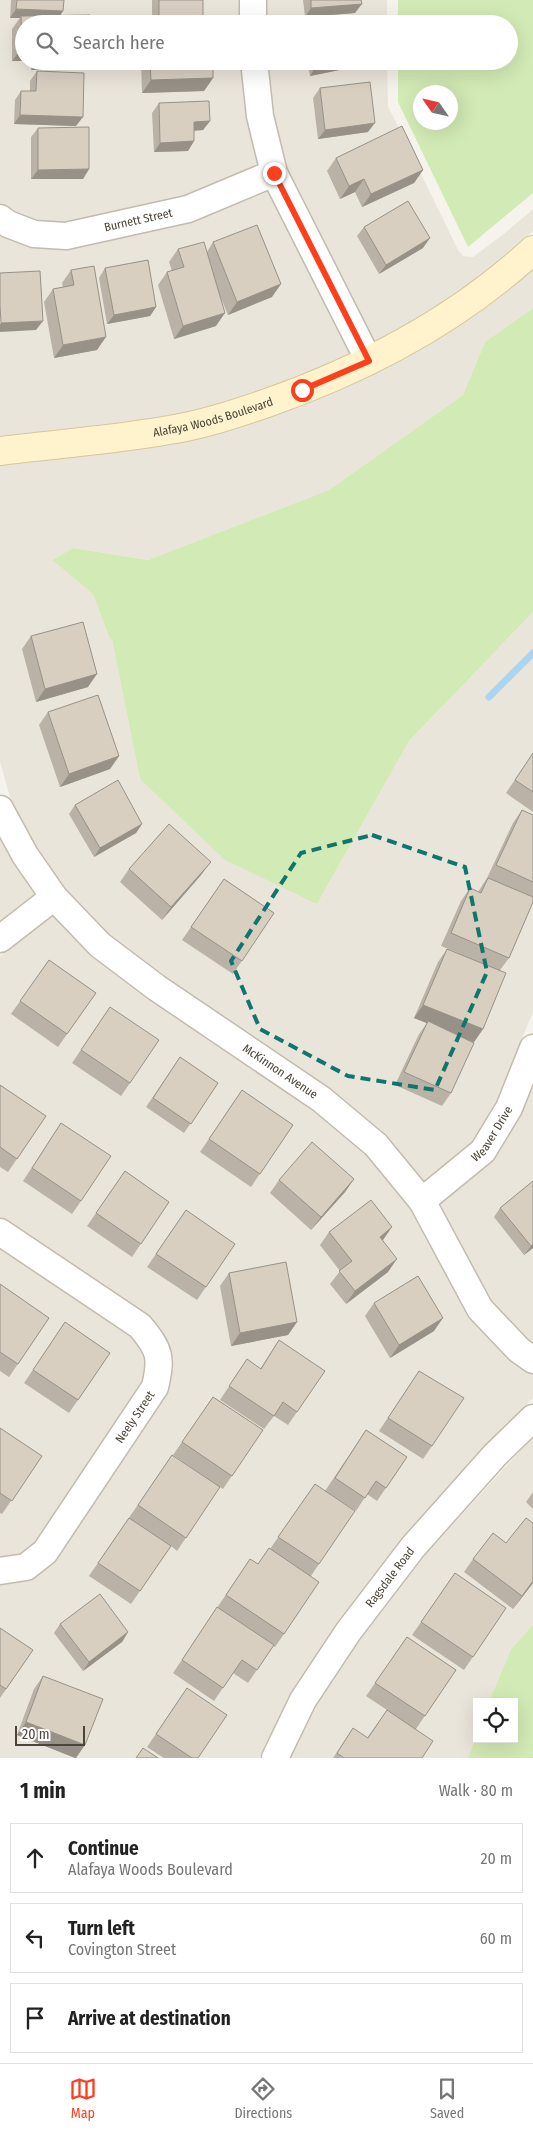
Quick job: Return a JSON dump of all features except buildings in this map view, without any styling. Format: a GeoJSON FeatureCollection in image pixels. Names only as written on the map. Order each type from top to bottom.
{"type":"FeatureCollection","features":[{"type":"Feature","properties":{"kind":"street"},"geometry":{"type":"LineString","coordinates":[[253,0],[253,15]]}},
{"type":"Feature","properties":{"kind":"street"},"geometry":{"type":"LineString","coordinates":[[255,70],[260,116],[274,173],[369,361]]}},
{"type":"Feature","properties":{"kind":"street","name":"Burnett Street"},"geometry":{"type":"LineString","coordinates":[[0,218],[8,224],[34,234],[66,236],[188,209],[274,173]]}},
{"type":"Feature","properties":{"kind":"street","name":"Alafaya Woods Boulevard"},"geometry":{"type":"LineString","coordinates":[[0,451],[170,430],[252,408],[302,390],[369,361],[443,320],[511,270],[533,250]]}},
{"type":"Feature","properties":{"kind":"street","name":"McKinnon Avenue"},"geometry":{"type":"LineString","coordinates":[[0,809],[25,856],[54,897],[100,945],[157,988],[321,1099],[376,1145],[422,1201],[480,1309],[520,1350],[533,1360]]}},
{"type":"Feature","properties":{"kind":"street"},"geometry":{"type":"LineString","coordinates":[[0,939],[54,897]]}},
{"type":"Feature","properties":{"kind":"street","name":"Weaver Drive"},"geometry":{"type":"LineString","coordinates":[[422,1201],[483,1152],[509,1108],[533,1048]]}},
{"type":"Feature","properties":{"kind":"street","name":"Neely Street"},"geometry":{"type":"LineString","coordinates":[[0,1232],[140,1326],[154,1343],[160,1365],[155,1388],[44,1552],[26,1567],[0,1570]]}},
{"type":"Feature","properties":{"kind":"street","name":"Ragsdale Road"},"geometry":{"type":"LineString","coordinates":[[274,1758],[303,1700],[348,1632],[413,1547],[495,1456],[533,1418]]}},
{"type":"Feature","properties":{"kind":"highlighted area"},"geometry":{"type":"Polygon","coordinates":[[[372,835],[465,867],[487,972],[435,1090],[348,1076],[260,1029],[231,961],[301,853],[372,835]]]}},
{"type":"Feature","properties":{"kind":"shaded area"},"geometry":{"type":"Polygon","coordinates":[[[0,0],[240,0],[240,15],[15,15],[15,70],[242,70],[247,115],[259,165],[182,197],[63,223],[35,222],[14,213],[0,203],[0,0]]]}},
{"type":"Feature","properties":{"kind":"shaded area"},"geometry":{"type":"Polygon","coordinates":[[[266,0],[387,0],[387,15],[266,15],[266,0]]]}},
{"type":"Feature","properties":{"kind":"shaded area"},"geometry":{"type":"Polygon","coordinates":[[[268,70],[387,70],[388,106],[458,250],[463,256],[473,257],[533,209],[533,231],[502,260],[435,309],[373,343],[286,170],[273,115],[268,70]]]}},
{"type":"Feature","properties":{"kind":"shaded area"},"geometry":{"type":"Polygon","coordinates":[[[268,189],[351,354],[295,378],[229,401],[166,418],[0,438],[0,232],[5,235],[268,189]]]}},
{"type":"Feature","properties":{"kind":"shaded area"},"geometry":{"type":"Polygon","coordinates":[[[533,268],[533,308],[485,342],[463,395],[329,490],[148,560],[73,548],[52,560],[93,594],[110,639],[112,639],[140,779],[317,904],[409,741],[533,612],[533,1012],[496,1101],[472,1143],[423,1183],[108,936],[64,890],[14,811],[0,762],[0,464],[307,402],[386,368],[452,330],[533,268]]]}},
{"type":"Feature","properties":{"kind":"shaded area"},"geometry":{"type":"Polygon","coordinates":[[[0,836],[37,894],[0,922],[0,836]]]}},
{"type":"Feature","properties":{"kind":"shaded area"},"geometry":{"type":"Polygon","coordinates":[[[54,914],[313,1108],[367,1153],[411,1207],[510,1358],[533,1374],[533,1398],[485,1447],[403,1538],[337,1625],[292,1692],[259,1758],[0,1758],[0,1583],[30,1579],[53,1562],[166,1395],[173,1369],[164,1336],[147,1316],[0,1217],[0,956],[54,914]]]}},
{"type":"Feature","properties":{"kind":"shaded area"},"geometry":{"type":"Polygon","coordinates":[[[533,1083],[533,1345],[491,1303],[438,1205],[492,1162],[520,1115],[533,1083]]]}},
{"type":"Feature","properties":{"kind":"shaded area"},"geometry":{"type":"Polygon","coordinates":[[[0,1246],[132,1335],[142,1347],[146,1364],[142,1382],[34,1543],[19,1555],[0,1558],[0,1246]]]}},
{"type":"Feature","properties":{"kind":"shaded area"},"geometry":{"type":"Polygon","coordinates":[[[533,1437],[533,1625],[511,1649],[491,1698],[473,1698],[473,1743],[468,1758],[290,1758],[315,1707],[359,1640],[424,1556],[533,1437]]]}},
{"type":"Feature","properties":{"kind":"green space"},"geometry":{"type":"Polygon","coordinates":[[[398,0],[533,0],[533,193],[468,247],[398,102],[398,70],[518,70],[518,15],[398,15],[398,0]]]}},
{"type":"Feature","properties":{"kind":"green space"},"geometry":{"type":"Polygon","coordinates":[[[533,308],[533,612],[409,741],[317,904],[225,860],[140,779],[112,639],[110,639],[93,594],[52,560],[73,548],[148,560],[329,490],[463,395],[485,342],[533,308]]]}},
{"type":"Feature","properties":{"kind":"green space"},"geometry":{"type":"Polygon","coordinates":[[[533,1625],[533,1758],[468,1758],[473,1743],[518,1743],[518,1698],[491,1698],[511,1649],[533,1625]]]}},
{"type":"Feature","properties":{"kind":"waterway"},"geometry":{"type":"LineString","coordinates":[[489,697],[533,653]]}},
{"type":"Feature","properties":{"kind":"route"},"geometry":{"type":"LineString","coordinates":[[274,173],[369,361],[302,390]]}}]}
